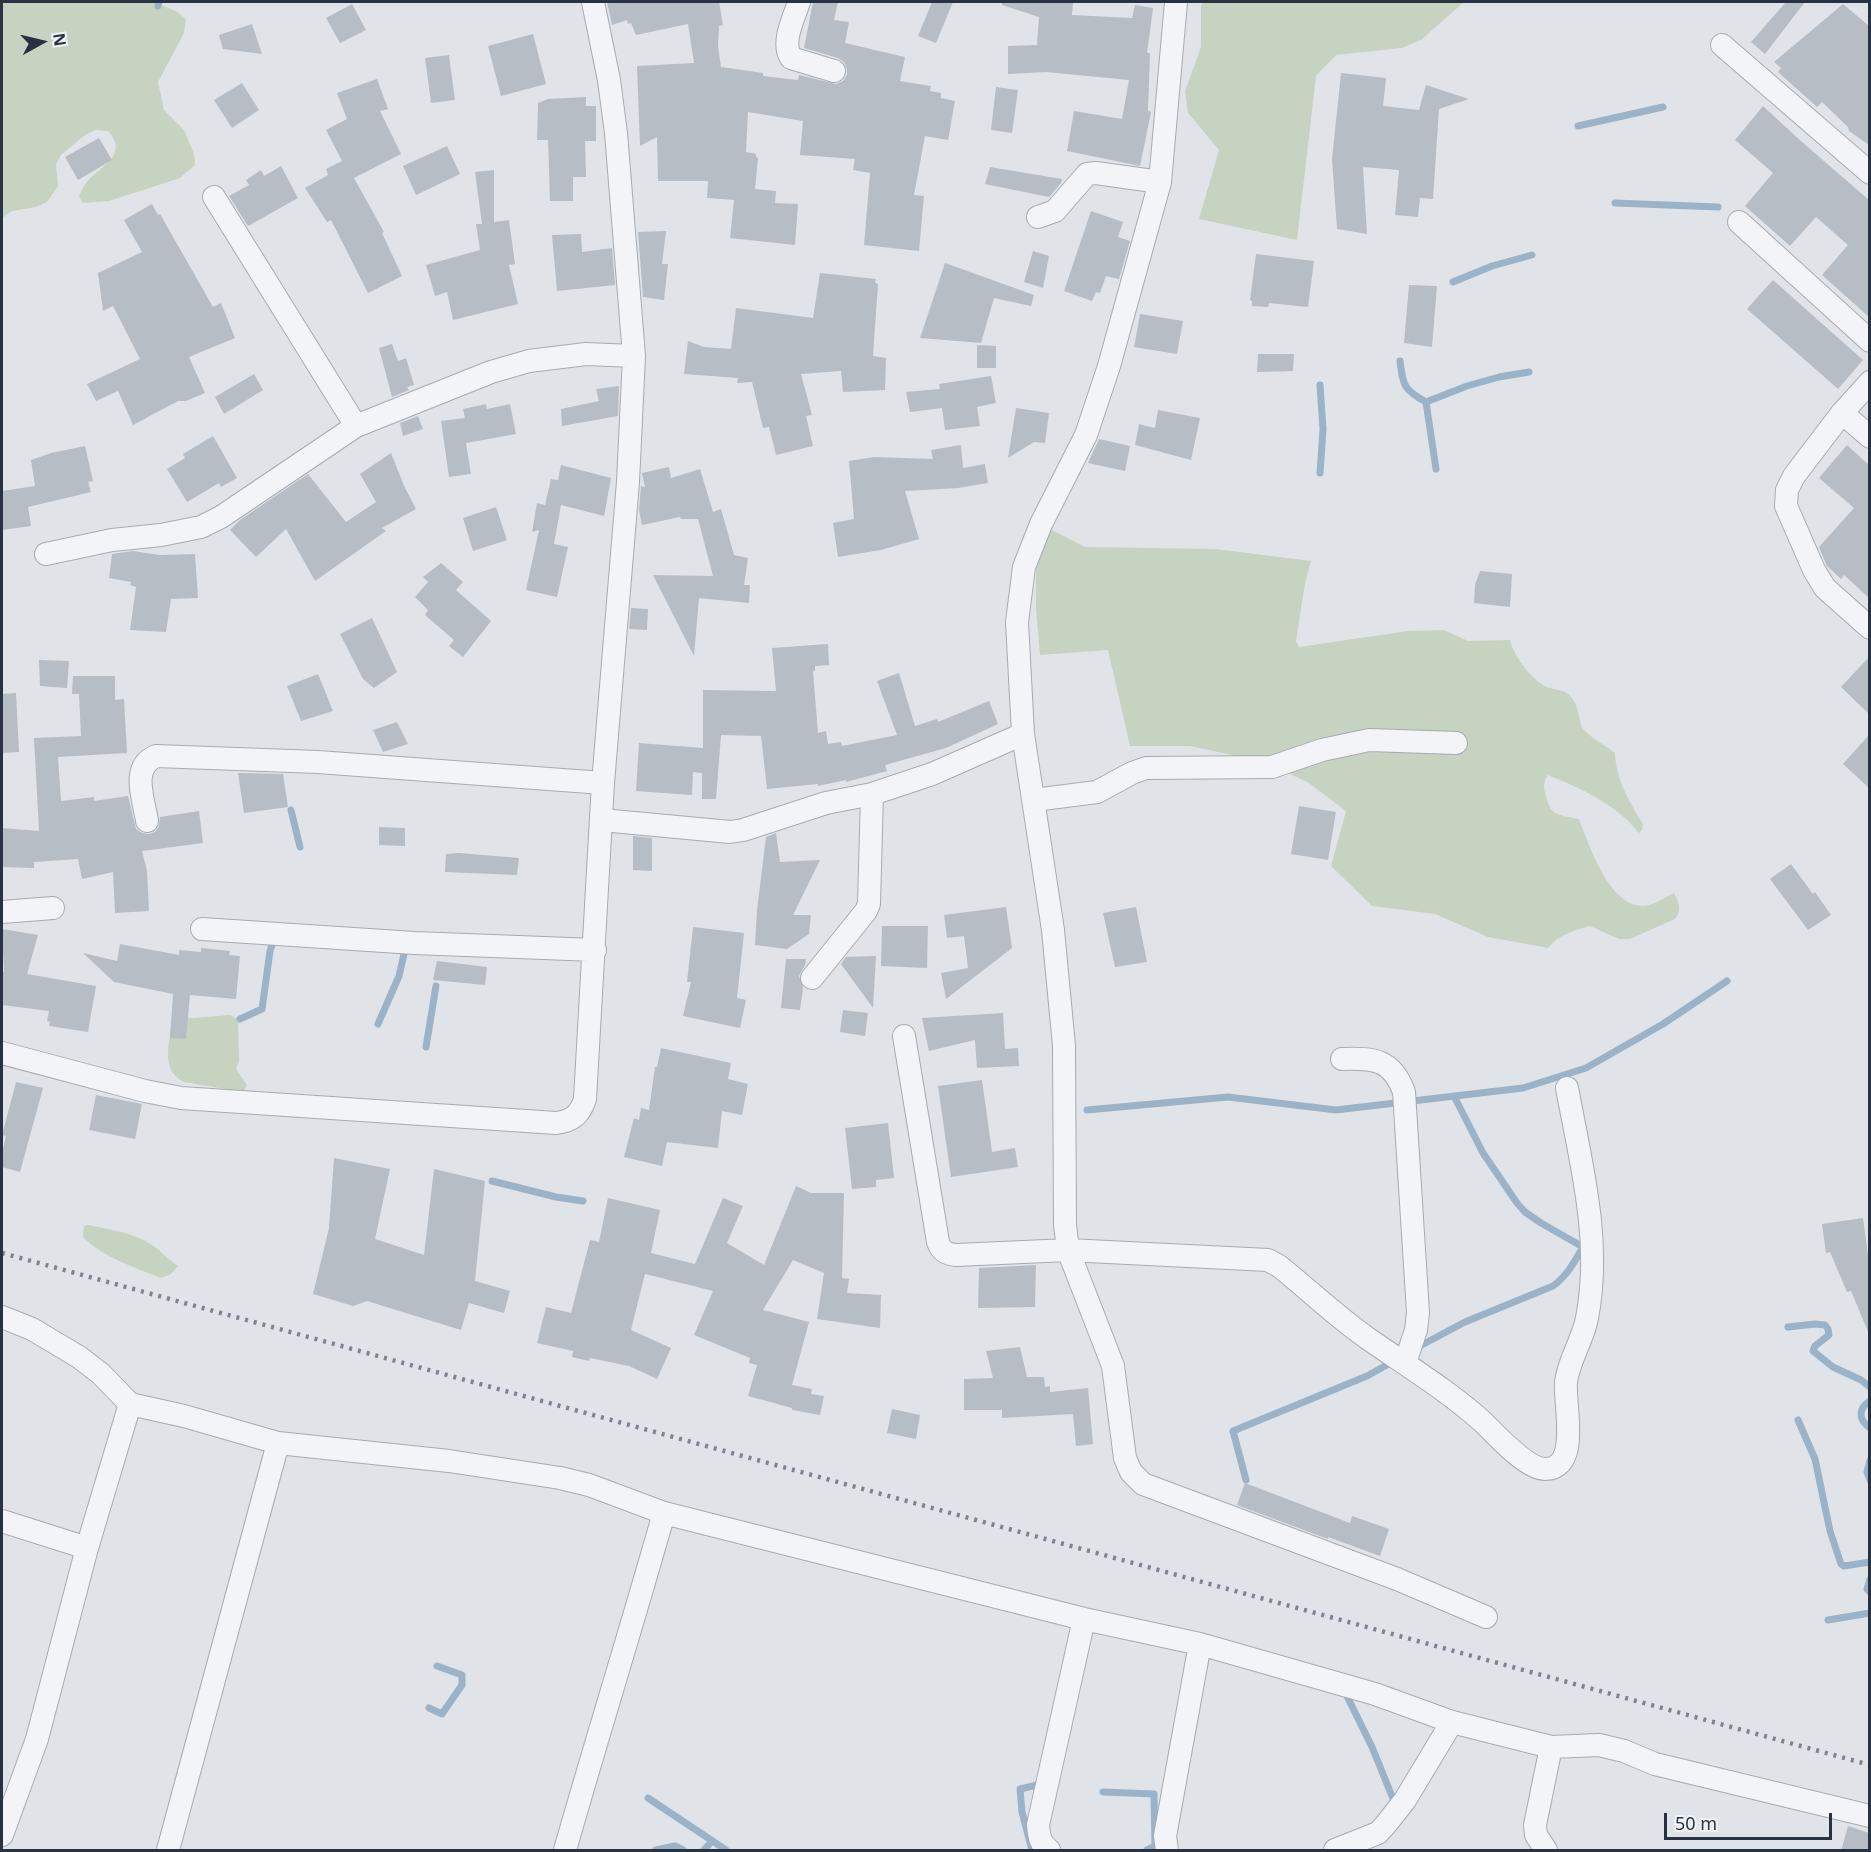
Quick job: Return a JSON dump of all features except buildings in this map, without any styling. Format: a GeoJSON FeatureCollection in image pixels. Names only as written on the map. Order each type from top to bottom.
{"type":"FeatureCollection","features":[{"type":"Feature","properties":{"kind":"street"},"geometry":{"type":"LineString","coordinates":[[2,1053],[181,1098],[556,1123],[567,1122],[582,1110],[585,1099],[595,950],[603,783],[628,482],[634,356],[616,133],[609,80],[593,2]]}},
{"type":"Feature","properties":{"kind":"street"},"geometry":{"type":"LineString","coordinates":[[799,2],[786,51],[791,58],[834,71]]}},
{"type":"Feature","properties":{"kind":"street"},"geometry":{"type":"LineString","coordinates":[[1176,2],[1160,182],[1109,366],[1086,435],[1041,524],[1024,567],[1017,622],[1023,734],[1053,930],[1064,1046],[1065,1225],[1068,1250],[1113,1366],[1125,1458],[1131,1472],[1143,1484],[1397,1580],[1486,1617]]}},
{"type":"Feature","properties":{"kind":"street"},"geometry":{"type":"LineString","coordinates":[[1722,45],[1869,173]]}},
{"type":"Feature","properties":{"kind":"street"},"geometry":{"type":"LineString","coordinates":[[1038,217],[1055,211],[1087,174],[1096,173],[1160,182]]}},
{"type":"Feature","properties":{"kind":"street"},"geometry":{"type":"LineString","coordinates":[[214,197],[356,426]]}},
{"type":"Feature","properties":{"kind":"street"},"geometry":{"type":"LineString","coordinates":[[1739,222],[1869,341]]}},
{"type":"Feature","properties":{"kind":"street"},"geometry":{"type":"LineString","coordinates":[[46,554],[112,540],[161,535],[201,527],[221,517],[356,426],[491,372],[529,361],[586,354],[634,356]]}},
{"type":"Feature","properties":{"kind":"street"},"geometry":{"type":"LineString","coordinates":[[1869,382],[1794,476],[1787,490],[1786,506],[1814,570],[1825,588],[1869,628]]}},
{"type":"Feature","properties":{"kind":"street"},"geometry":{"type":"LineString","coordinates":[[1842,413],[1869,437]]}},
{"type":"Feature","properties":{"kind":"street"},"geometry":{"type":"LineString","coordinates":[[602,820],[730,832],[743,830],[826,803],[872,794],[932,774],[1023,734]]}},
{"type":"Feature","properties":{"kind":"street"},"geometry":{"type":"LineString","coordinates":[[1034,800],[1097,792],[1146,768],[1272,767],[1322,750],[1369,740],[1456,743]]}},
{"type":"Feature","properties":{"kind":"street"},"geometry":{"type":"LineString","coordinates":[[147,821],[140,778],[141,768],[148,759],[156,756],[318,762],[603,783]]}},
{"type":"Feature","properties":{"kind":"street"},"geometry":{"type":"LineString","coordinates":[[812,978],[866,911],[872,794]]}},
{"type":"Feature","properties":{"kind":"street"},"geometry":{"type":"LineString","coordinates":[[2,912],[53,908]]}},
{"type":"Feature","properties":{"kind":"street"},"geometry":{"type":"LineString","coordinates":[[202,929],[414,943],[595,950]]}},
{"type":"Feature","properties":{"kind":"street"},"geometry":{"type":"LineString","coordinates":[[904,1036],[941,1249],[956,1255],[1068,1250],[1268,1260],[1279,1266],[1369,1339],[1405,1362],[1471,1412],[1511,1450],[1542,1469],[1553,1468],[1561,1464],[1566,1457],[1568,1444],[1566,1385],[1569,1365],[1587,1319],[1594,1261],[1589,1208],[1567,1088]]}},
{"type":"Feature","properties":{"kind":"street"},"geometry":{"type":"LineString","coordinates":[[1342,1059],[1370,1058],[1381,1062],[1399,1079],[1404,1092],[1419,1313],[1405,1362]]}},
{"type":"Feature","properties":{"kind":"street"},"geometry":{"type":"LineString","coordinates":[[2,1317],[33,1329],[79,1358],[101,1374],[130,1404],[184,1416],[278,1443],[449,1461],[560,1478],[589,1485],[664,1513],[1084,1619],[1200,1644],[1375,1694],[1452,1722],[1551,1747],[1599,1745],[1624,1751],[1655,1764],[1869,1816]]}},
{"type":"Feature","properties":{"kind":"street"},"geometry":{"type":"LineString","coordinates":[[2,1835],[37,1739],[87,1548],[130,1404]]}},
{"type":"Feature","properties":{"kind":"street"},"geometry":{"type":"LineString","coordinates":[[168,1851],[278,1443]]}},
{"type":"Feature","properties":{"kind":"street"},"geometry":{"type":"LineString","coordinates":[[565,1851],[664,1513]]}},
{"type":"Feature","properties":{"kind":"street"},"geometry":{"type":"LineString","coordinates":[[2,1521],[87,1548]]}},
{"type":"Feature","properties":{"kind":"street"},"geometry":{"type":"LineString","coordinates":[[1049,1851],[1039,1838],[1038,1825],[1084,1619]]}},
{"type":"Feature","properties":{"kind":"street"},"geometry":{"type":"LineString","coordinates":[[1167,1851],[1165,1836],[1200,1644]]}},
{"type":"Feature","properties":{"kind":"street"},"geometry":{"type":"LineString","coordinates":[[1335,1851],[1378,1833],[1405,1800],[1452,1722]]}},
{"type":"Feature","properties":{"kind":"street"},"geometry":{"type":"LineString","coordinates":[[1545,1851],[1536,1835],[1535,1825],[1551,1747]]}},
{"type":"Feature","properties":{"kind":"green space"},"geometry":{"type":"Polygon","coordinates":[[[2,2],[154,2],[176,11],[186,19],[184,33],[158,82],[164,110],[184,130],[194,154],[195,165],[180,178],[109,201],[83,203],[79,196],[84,186],[110,160],[116,147],[108,131],[96,130],[85,135],[61,155],[56,164],[58,186],[47,202],[36,207],[12,211],[2,218],[2,2]]]}},
{"type":"Feature","properties":{"kind":"green space"},"geometry":{"type":"Polygon","coordinates":[[[1205,2],[1464,2],[1421,40],[1402,48],[1336,55],[1316,76],[1297,240],[1199,219],[1219,150],[1188,113],[1185,91],[1201,47],[1201,5],[1205,2]]]}},
{"type":"Feature","properties":{"kind":"green space"},"geometry":{"type":"Polygon","coordinates":[[[1050,529],[1085,547],[1215,549],[1311,561],[1305,583],[1296,641],[1299,647],[1408,631],[1444,630],[1468,641],[1510,640],[1520,661],[1531,675],[1544,685],[1569,695],[1576,704],[1584,730],[1615,753],[1621,781],[1628,799],[1643,824],[1642,830],[1639,833],[1620,814],[1598,798],[1548,775],[1544,788],[1552,810],[1560,815],[1579,819],[1602,872],[1620,896],[1631,903],[1647,906],[1674,893],[1679,906],[1675,919],[1630,939],[1619,939],[1590,926],[1562,936],[1548,948],[1488,937],[1435,914],[1372,906],[1331,866],[1346,811],[1309,783],[1265,762],[1190,746],[1130,746],[1108,650],[1040,655],[1036,608],[1036,563],[1050,529]]]}},
{"type":"Feature","properties":{"kind":"green space"},"geometry":{"type":"Polygon","coordinates":[[[230,1015],[238,1019],[239,1061],[236,1069],[247,1085],[243,1092],[184,1082],[177,1077],[169,1065],[168,1058],[171,1026],[181,1019],[230,1015]]]}},
{"type":"Feature","properties":{"kind":"green space"},"geometry":{"type":"Polygon","coordinates":[[[84,1226],[138,1237],[178,1266],[171,1274],[161,1278],[120,1261],[100,1251],[83,1237],[84,1226]]]}},
{"type":"Feature","properties":{"kind":"waterway"},"geometry":{"type":"LineString","coordinates":[[158,6],[159,2]]}},
{"type":"Feature","properties":{"kind":"waterway"},"geometry":{"type":"LineString","coordinates":[[1578,126],[1663,107]]}},
{"type":"Feature","properties":{"kind":"waterway"},"geometry":{"type":"LineString","coordinates":[[1615,203],[1718,207]]}},
{"type":"Feature","properties":{"kind":"waterway"},"geometry":{"type":"LineString","coordinates":[[1453,282],[1492,266],[1532,255]]}},
{"type":"Feature","properties":{"kind":"waterway"},"geometry":{"type":"LineString","coordinates":[[1400,361],[1406,386],[1413,394],[1426,402],[1467,386],[1529,372]]}},
{"type":"Feature","properties":{"kind":"waterway"},"geometry":{"type":"LineString","coordinates":[[1320,385],[1323,429],[1320,473]]}},
{"type":"Feature","properties":{"kind":"waterway"},"geometry":{"type":"LineString","coordinates":[[1426,402],[1436,469]]}},
{"type":"Feature","properties":{"kind":"waterway"},"geometry":{"type":"LineString","coordinates":[[291,810],[300,847]]}},
{"type":"Feature","properties":{"kind":"waterway"},"geometry":{"type":"LineString","coordinates":[[240,1019],[262,1009],[270,951],[274,939]]}},
{"type":"Feature","properties":{"kind":"waterway"},"geometry":{"type":"LineString","coordinates":[[378,1024],[399,976],[406,945]]}},
{"type":"Feature","properties":{"kind":"waterway"},"geometry":{"type":"LineString","coordinates":[[1087,1110],[1228,1097],[1336,1110],[1523,1088],[1586,1068],[1663,1024],[1727,981]]}},
{"type":"Feature","properties":{"kind":"waterway"},"geometry":{"type":"LineString","coordinates":[[426,1047],[436,986]]}},
{"type":"Feature","properties":{"kind":"waterway"},"geometry":{"type":"LineString","coordinates":[[1416,1348],[1465,1322],[1553,1286],[1567,1273],[1583,1247],[1541,1223],[1517,1203],[1483,1153],[1454,1096]]}},
{"type":"Feature","properties":{"kind":"waterway"},"geometry":{"type":"LineString","coordinates":[[492,1181],[556,1197],[583,1201]]}},
{"type":"Feature","properties":{"kind":"waterway"},"geometry":{"type":"LineString","coordinates":[[1788,1327],[1825,1325],[1829,1335],[1815,1346],[1813,1351],[1833,1367],[1861,1380],[1870,1387]]}},
{"type":"Feature","properties":{"kind":"waterway"},"geometry":{"type":"LineString","coordinates":[[1246,1480],[1233,1431],[1367,1376],[1394,1361]]}},
{"type":"Feature","properties":{"kind":"waterway"},"geometry":{"type":"LineString","coordinates":[[1870,1401],[1863,1407],[1861,1414],[1863,1421],[1870,1428]]}},
{"type":"Feature","properties":{"kind":"waterway"},"geometry":{"type":"LineString","coordinates":[[1798,1420],[1815,1459],[1830,1531],[1841,1564],[1844,1566],[1870,1562]]}},
{"type":"Feature","properties":{"kind":"waterway"},"geometry":{"type":"LineString","coordinates":[[1870,1460],[1867,1472],[1870,1480]]}},
{"type":"Feature","properties":{"kind":"waterway"},"geometry":{"type":"LineString","coordinates":[[1870,1579],[1867,1589],[1870,1592]]}},
{"type":"Feature","properties":{"kind":"waterway"},"geometry":{"type":"LineString","coordinates":[[1828,1620],[1870,1613]]}},
{"type":"Feature","properties":{"kind":"waterway"},"geometry":{"type":"LineString","coordinates":[[429,1708],[442,1714],[462,1685],[462,1675],[437,1666]]}},
{"type":"Feature","properties":{"kind":"waterway"},"geometry":{"type":"LineString","coordinates":[[1344,1690],[1372,1747],[1396,1806]]}},
{"type":"Feature","properties":{"kind":"waterway"},"geometry":{"type":"LineString","coordinates":[[1032,1850],[1022,1812],[1020,1789],[1042,1784]]}},
{"type":"Feature","properties":{"kind":"waterway"},"geometry":{"type":"LineString","coordinates":[[1103,1792],[1154,1794],[1155,1850]]}},
{"type":"Feature","properties":{"kind":"waterway"},"geometry":{"type":"LineString","coordinates":[[648,1798],[726,1850]]}},
{"type":"Feature","properties":{"kind":"waterway"},"geometry":{"type":"LineString","coordinates":[[704,1850],[712,1841]]}},
{"type":"Feature","properties":{"kind":"waterway"},"geometry":{"type":"LineString","coordinates":[[656,1850],[675,1846],[683,1850]]}},
{"type":"Feature","properties":{"kind":"waterway"},"geometry":{"type":"LineString","coordinates":[[1147,1850],[1155,1846]]}},
{"type":"Feature","properties":{"kind":"railway"},"geometry":{"type":"LineString","coordinates":[[2,1253],[1870,1765]]}}]}
